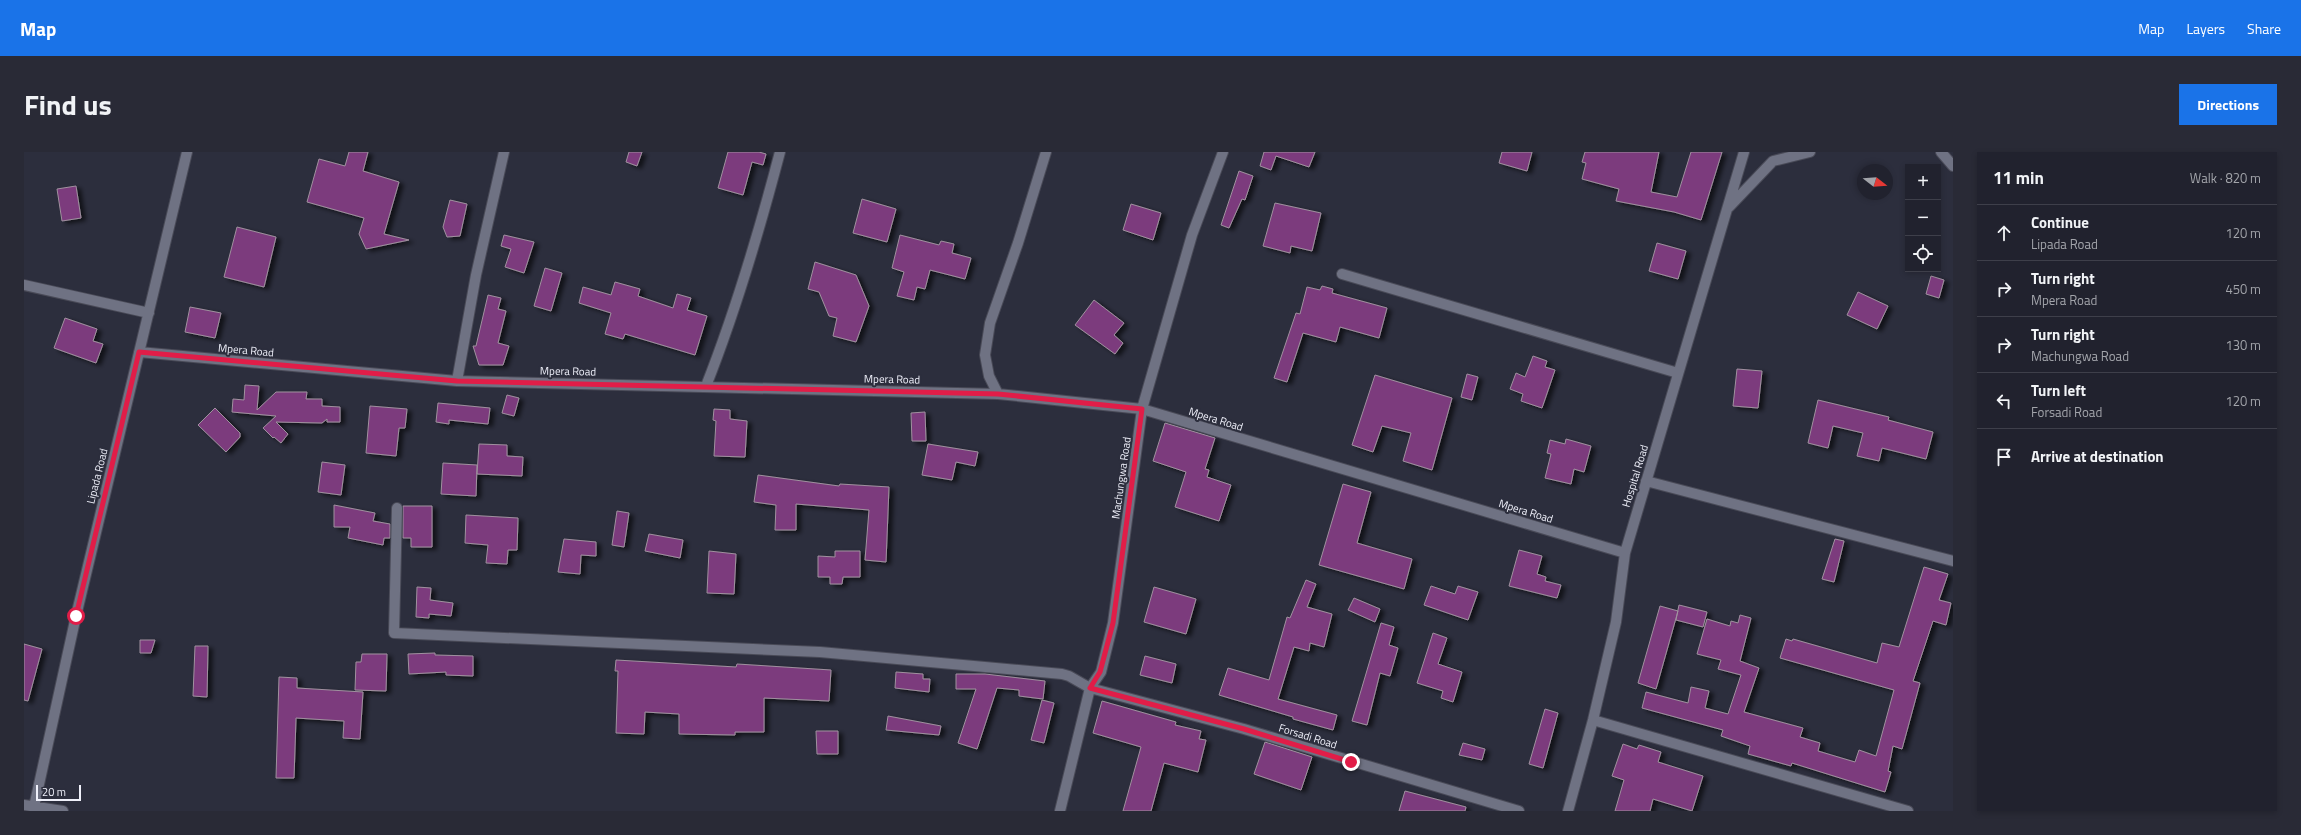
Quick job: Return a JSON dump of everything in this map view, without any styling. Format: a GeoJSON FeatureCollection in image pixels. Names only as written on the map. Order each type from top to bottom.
{"type":"FeatureCollection","features":[{"type":"Feature","properties":{"kind":"street","name":"Lipada Road"},"geometry":{"type":"LineString","coordinates":[[29,806],[187,152]]}},
{"type":"Feature","properties":{"kind":"street"},"geometry":{"type":"LineString","coordinates":[[457,381],[476,275],[504,152]]}},
{"type":"Feature","properties":{"kind":"street"},"geometry":{"type":"LineString","coordinates":[[706,386],[731,324],[780,152]]}},
{"type":"Feature","properties":{"kind":"street"},"geometry":{"type":"LineString","coordinates":[[998,394],[989,376],[986,356],[990,323],[1018,243],[1046,152]]}},
{"type":"Feature","properties":{"kind":"street","name":"Machungwa Road"},"geometry":{"type":"LineString","coordinates":[[1060,811],[1090,688],[1100,672],[1113,623],[1142,409],[1192,235],[1223,152]]}},
{"type":"Feature","properties":{"kind":"street","name":"Hospital Road"},"geometry":{"type":"LineString","coordinates":[[1568,811],[1616,622],[1625,553],[1744,152]]}},
{"type":"Feature","properties":{"kind":"street"},"geometry":{"type":"LineString","coordinates":[[1727,209],[1773,161],[1810,152]]}},
{"type":"Feature","properties":{"kind":"street"},"geometry":{"type":"LineString","coordinates":[[1941,152],[1953,166]]}},
{"type":"Feature","properties":{"kind":"street"},"geometry":{"type":"LineString","coordinates":[[1342,274],[1678,373]]}},
{"type":"Feature","properties":{"kind":"street"},"geometry":{"type":"LineString","coordinates":[[24,285],[149,313]]}},
{"type":"Feature","properties":{"kind":"street","name":"Mpera Road"},"geometry":{"type":"LineString","coordinates":[[139,352],[457,381],[998,394],[1142,409],[1625,553]]}},
{"type":"Feature","properties":{"kind":"street"},"geometry":{"type":"LineString","coordinates":[[1646,481],[1953,561]]}},
{"type":"Feature","properties":{"kind":"street","name":"Forsadi Road"},"geometry":{"type":"LineString","coordinates":[[397,508],[394,633],[820,652],[1062,674],[1069,676],[1090,688],[1244,729],[1519,811]]}},
{"type":"Feature","properties":{"kind":"street"},"geometry":{"type":"LineString","coordinates":[[1592,720],[1908,811]]}},
{"type":"Feature","properties":{"kind":"street"},"geometry":{"type":"LineString","coordinates":[[29,806],[62,811]]}},
{"type":"Feature","properties":{"kind":"building"},"geometry":{"type":"Polygon","coordinates":[[[349,152],[368,152],[363,171],[399,182],[384,234],[409,240],[366,249],[359,234],[364,218],[307,202],[319,159],[345,166],[349,152]]]}},
{"type":"Feature","properties":{"kind":"building"},"geometry":{"type":"Polygon","coordinates":[[[629,152],[642,152],[637,166],[626,162],[629,152]]]}},
{"type":"Feature","properties":{"kind":"building"},"geometry":{"type":"Polygon","coordinates":[[[728,152],[759,152],[766,154],[763,165],[752,162],[743,195],[718,188],[728,152]]]}},
{"type":"Feature","properties":{"kind":"building"},"geometry":{"type":"Polygon","coordinates":[[[1264,152],[1315,152],[1309,167],[1276,156],[1271,170],[1260,166],[1264,152]]]}},
{"type":"Feature","properties":{"kind":"building"},"geometry":{"type":"Polygon","coordinates":[[[1502,152],[1532,152],[1527,171],[1499,163],[1502,152]]]}},
{"type":"Feature","properties":{"kind":"building"},"geometry":{"type":"Polygon","coordinates":[[[1585,152],[1659,152],[1651,192],[1677,197],[1691,152],[1722,152],[1701,220],[1674,212],[1616,201],[1619,189],[1582,179],[1586,163],[1582,162],[1585,152]]]}},
{"type":"Feature","properties":{"kind":"building"},"geometry":{"type":"Polygon","coordinates":[[[1239,171],[1253,176],[1245,200],[1242,199],[1229,228],[1221,225],[1239,171]]]}},
{"type":"Feature","properties":{"kind":"building"},"geometry":{"type":"Polygon","coordinates":[[[76,186],[81,218],[62,221],[57,189],[76,186]]]}},
{"type":"Feature","properties":{"kind":"building"},"geometry":{"type":"Polygon","coordinates":[[[862,199],[896,209],[887,242],[853,233],[862,199]]]}},
{"type":"Feature","properties":{"kind":"building"},"geometry":{"type":"Polygon","coordinates":[[[450,200],[467,204],[460,236],[447,237],[443,227],[450,200]]]}},
{"type":"Feature","properties":{"kind":"building"},"geometry":{"type":"Polygon","coordinates":[[[1275,203],[1321,213],[1312,251],[1291,246],[1290,253],[1263,246],[1275,203]]]}},
{"type":"Feature","properties":{"kind":"building"},"geometry":{"type":"Polygon","coordinates":[[[1131,204],[1161,213],[1153,240],[1123,230],[1131,204]]]}},
{"type":"Feature","properties":{"kind":"building"},"geometry":{"type":"Polygon","coordinates":[[[237,227],[276,237],[264,287],[224,277],[237,227]]]}},
{"type":"Feature","properties":{"kind":"building"},"geometry":{"type":"Polygon","coordinates":[[[504,235],[534,242],[524,273],[505,267],[511,249],[501,246],[504,235]]]}},
{"type":"Feature","properties":{"kind":"building"},"geometry":{"type":"Polygon","coordinates":[[[900,235],[939,245],[941,241],[954,244],[952,253],[971,258],[965,279],[930,270],[925,289],[917,287],[914,300],[897,296],[904,272],[892,268],[900,235]]]}},
{"type":"Feature","properties":{"kind":"building"},"geometry":{"type":"Polygon","coordinates":[[[1657,243],[1686,251],[1678,279],[1649,271],[1657,243]]]}},
{"type":"Feature","properties":{"kind":"building"},"geometry":{"type":"Polygon","coordinates":[[[815,262],[856,275],[869,306],[856,342],[833,336],[837,318],[829,316],[819,292],[808,289],[815,262]]]}},
{"type":"Feature","properties":{"kind":"building"},"geometry":{"type":"Polygon","coordinates":[[[545,268],[562,273],[551,311],[534,306],[545,268]]]}},
{"type":"Feature","properties":{"kind":"building"},"geometry":{"type":"Polygon","coordinates":[[[1931,276],[1944,280],[1939,298],[1926,294],[1931,276]]]}},
{"type":"Feature","properties":{"kind":"building"},"geometry":{"type":"Polygon","coordinates":[[[615,282],[640,289],[638,296],[673,308],[677,294],[691,298],[687,310],[707,316],[695,355],[625,334],[623,339],[605,334],[611,313],[579,303],[583,287],[611,295],[615,282]]]}},
{"type":"Feature","properties":{"kind":"building"},"geometry":{"type":"Polygon","coordinates":[[[1322,286],[1333,289],[1332,293],[1387,308],[1379,338],[1340,327],[1336,342],[1303,333],[1287,382],[1274,378],[1296,313],[1300,314],[1307,287],[1320,290],[1322,286]]]}},
{"type":"Feature","properties":{"kind":"building"},"geometry":{"type":"Polygon","coordinates":[[[1858,292],[1888,306],[1877,329],[1847,315],[1858,292]]]}},
{"type":"Feature","properties":{"kind":"building"},"geometry":{"type":"Polygon","coordinates":[[[488,295],[501,298],[498,309],[506,311],[498,343],[509,346],[503,365],[479,365],[473,346],[476,346],[488,295]]]}},
{"type":"Feature","properties":{"kind":"building"},"geometry":{"type":"Polygon","coordinates":[[[1094,300],[1124,323],[1114,335],[1123,343],[1115,354],[1075,325],[1094,300]]]}},
{"type":"Feature","properties":{"kind":"building"},"geometry":{"type":"Polygon","coordinates":[[[190,307],[221,313],[215,338],[185,332],[190,307]]]}},
{"type":"Feature","properties":{"kind":"building"},"geometry":{"type":"Polygon","coordinates":[[[65,318],[97,329],[93,341],[103,344],[96,363],[54,348],[65,318]]]}},
{"type":"Feature","properties":{"kind":"building"},"geometry":{"type":"Polygon","coordinates":[[[1533,356],[1547,361],[1545,367],[1555,370],[1542,408],[1521,401],[1523,394],[1510,389],[1516,373],[1525,377],[1533,356]]]}},
{"type":"Feature","properties":{"kind":"building"},"geometry":{"type":"Polygon","coordinates":[[[1737,369],[1762,371],[1758,408],[1733,406],[1737,369]]]}},
{"type":"Feature","properties":{"kind":"building"},"geometry":{"type":"Polygon","coordinates":[[[1467,374],[1478,377],[1472,400],[1461,397],[1467,374]]]}},
{"type":"Feature","properties":{"kind":"building"},"geometry":{"type":"Polygon","coordinates":[[[1375,375],[1452,398],[1432,470],[1403,461],[1411,433],[1382,426],[1373,452],[1352,445],[1375,375]]]}},
{"type":"Feature","properties":{"kind":"building"},"geometry":{"type":"Polygon","coordinates":[[[245,385],[259,386],[257,410],[276,392],[307,392],[306,399],[322,399],[322,406],[340,407],[340,422],[327,422],[327,419],[322,423],[276,422],[288,434],[281,443],[274,437],[273,438],[263,428],[276,416],[232,412],[233,399],[244,400],[245,385]]]}},
{"type":"Feature","properties":{"kind":"building"},"geometry":{"type":"Polygon","coordinates":[[[507,395],[519,398],[514,416],[502,413],[507,395]]]}},
{"type":"Feature","properties":{"kind":"building"},"geometry":{"type":"Polygon","coordinates":[[[1818,400],[1889,417],[1888,420],[1933,432],[1926,459],[1882,448],[1879,461],[1857,456],[1863,433],[1833,426],[1828,448],[1808,443],[1818,400]]]}},
{"type":"Feature","properties":{"kind":"building"},"geometry":{"type":"Polygon","coordinates":[[[438,403],[490,408],[488,424],[449,420],[449,424],[436,422],[438,403]]]}},
{"type":"Feature","properties":{"kind":"building"},"geometry":{"type":"Polygon","coordinates":[[[370,406],[407,409],[405,428],[399,428],[396,456],[366,453],[370,406]]]}},
{"type":"Feature","properties":{"kind":"building"},"geometry":{"type":"Polygon","coordinates":[[[215,408],[240,433],[240,437],[226,452],[198,425],[215,408]]]}},
{"type":"Feature","properties":{"kind":"building"},"geometry":{"type":"Polygon","coordinates":[[[714,409],[730,410],[730,419],[747,421],[745,457],[714,456],[716,421],[713,420],[714,409]]]}},
{"type":"Feature","properties":{"kind":"building"},"geometry":{"type":"Polygon","coordinates":[[[925,412],[926,441],[912,441],[911,413],[925,412]]]}},
{"type":"Feature","properties":{"kind":"building"},"geometry":{"type":"Polygon","coordinates":[[[1165,423],[1215,438],[1205,469],[1209,470],[1207,477],[1231,485],[1219,521],[1175,507],[1186,472],[1153,461],[1165,423]]]}},
{"type":"Feature","properties":{"kind":"building"},"geometry":{"type":"Polygon","coordinates":[[[1566,439],[1591,446],[1584,472],[1574,469],[1571,484],[1545,478],[1551,454],[1547,453],[1550,440],[1565,444],[1566,439]]]}},
{"type":"Feature","properties":{"kind":"building"},"geometry":{"type":"Polygon","coordinates":[[[479,444],[507,445],[507,456],[523,457],[522,476],[477,474],[479,444]]]}},
{"type":"Feature","properties":{"kind":"building"},"geometry":{"type":"Polygon","coordinates":[[[928,444],[978,452],[975,466],[956,462],[952,480],[922,475],[928,444]]]}},
{"type":"Feature","properties":{"kind":"building"},"geometry":{"type":"Polygon","coordinates":[[[322,462],[345,465],[341,495],[318,492],[322,462]]]}},
{"type":"Feature","properties":{"kind":"building"},"geometry":{"type":"Polygon","coordinates":[[[443,463],[477,465],[476,496],[441,494],[443,463]]]}},
{"type":"Feature","properties":{"kind":"building"},"geometry":{"type":"Polygon","coordinates":[[[758,475],[839,486],[840,484],[889,487],[886,562],[865,560],[869,510],[796,504],[796,530],[775,530],[776,505],[754,502],[758,475]]]}},
{"type":"Feature","properties":{"kind":"building"},"geometry":{"type":"Polygon","coordinates":[[[1343,484],[1371,492],[1357,543],[1412,559],[1404,589],[1319,565],[1343,484]]]}},
{"type":"Feature","properties":{"kind":"building"},"geometry":{"type":"Polygon","coordinates":[[[334,505],[375,513],[373,521],[390,524],[390,538],[384,538],[383,545],[348,538],[350,527],[334,527],[334,505]]]}},
{"type":"Feature","properties":{"kind":"building"},"geometry":{"type":"Polygon","coordinates":[[[403,506],[432,506],[432,547],[411,547],[411,538],[403,538],[403,506]]]}},
{"type":"Feature","properties":{"kind":"building"},"geometry":{"type":"Polygon","coordinates":[[[617,511],[629,513],[624,547],[612,545],[617,511]]]}},
{"type":"Feature","properties":{"kind":"building"},"geometry":{"type":"Polygon","coordinates":[[[466,515],[518,518],[517,550],[508,550],[507,564],[486,563],[488,545],[465,543],[466,515]]]}},
{"type":"Feature","properties":{"kind":"building"},"geometry":{"type":"Polygon","coordinates":[[[649,534],[683,540],[680,558],[645,551],[649,534]]]}},
{"type":"Feature","properties":{"kind":"building"},"geometry":{"type":"Polygon","coordinates":[[[564,539],[596,542],[596,556],[581,555],[580,574],[558,572],[564,539]]]}},
{"type":"Feature","properties":{"kind":"building"},"geometry":{"type":"Polygon","coordinates":[[[1835,539],[1844,541],[1834,582],[1822,579],[1835,539]]]}},
{"type":"Feature","properties":{"kind":"building"},"geometry":{"type":"Polygon","coordinates":[[[1519,550],[1542,556],[1537,574],[1546,577],[1545,581],[1561,585],[1557,598],[1509,586],[1519,550]]]}},
{"type":"Feature","properties":{"kind":"building"},"geometry":{"type":"Polygon","coordinates":[[[709,551],[736,554],[734,594],[707,593],[709,551]]]}},
{"type":"Feature","properties":{"kind":"building"},"geometry":{"type":"Polygon","coordinates":[[[835,551],[860,551],[860,577],[843,577],[842,584],[830,584],[830,577],[818,577],[818,556],[835,557],[835,551]]]}},
{"type":"Feature","properties":{"kind":"building"},"geometry":{"type":"Polygon","coordinates":[[[1924,567],[1948,574],[1939,600],[1951,603],[1946,625],[1933,621],[1913,681],[1920,683],[1902,749],[1893,746],[1888,771],[1891,772],[1885,792],[1792,763],[1791,766],[1748,754],[1750,746],[1721,736],[1723,730],[1642,708],[1646,692],[1688,703],[1691,687],[1709,691],[1705,708],[1728,714],[1741,675],[1718,669],[1721,660],[1697,654],[1707,619],[1730,626],[1731,621],[1738,623],[1740,615],[1751,618],[1740,661],[1759,668],[1744,712],[1803,728],[1800,737],[1820,743],[1818,751],[1855,762],[1859,750],[1876,756],[1894,690],[1780,658],[1786,639],[1792,641],[1793,639],[1877,663],[1882,643],[1899,647],[1924,567]]]}},
{"type":"Feature","properties":{"kind":"building"},"geometry":{"type":"Polygon","coordinates":[[[1306,580],[1316,584],[1307,607],[1332,614],[1324,647],[1310,643],[1309,651],[1294,647],[1278,699],[1337,715],[1333,730],[1293,719],[1293,717],[1219,695],[1228,668],[1269,680],[1287,617],[1290,618],[1306,580]]]}},
{"type":"Feature","properties":{"kind":"building"},"geometry":{"type":"Polygon","coordinates":[[[1431,586],[1455,594],[1458,586],[1478,592],[1468,620],[1424,605],[1431,586]]]}},
{"type":"Feature","properties":{"kind":"building"},"geometry":{"type":"Polygon","coordinates":[[[417,587],[431,588],[430,600],[453,603],[451,616],[429,614],[429,618],[416,617],[417,587]]]}},
{"type":"Feature","properties":{"kind":"building"},"geometry":{"type":"Polygon","coordinates":[[[1154,587],[1196,599],[1186,634],[1144,622],[1154,587]]]}},
{"type":"Feature","properties":{"kind":"building"},"geometry":{"type":"Polygon","coordinates":[[[1354,598],[1380,609],[1375,622],[1348,610],[1354,598]]]}},
{"type":"Feature","properties":{"kind":"building"},"geometry":{"type":"Polygon","coordinates":[[[1679,605],[1707,612],[1703,627],[1676,620],[1679,605]]]}},
{"type":"Feature","properties":{"kind":"building"},"geometry":{"type":"Polygon","coordinates":[[[1660,606],[1678,611],[1656,689],[1638,683],[1660,606]]]}},
{"type":"Feature","properties":{"kind":"building"},"geometry":{"type":"Polygon","coordinates":[[[1381,623],[1394,627],[1389,645],[1398,648],[1390,676],[1380,673],[1367,725],[1352,721],[1381,623]]]}},
{"type":"Feature","properties":{"kind":"building"},"geometry":{"type":"Polygon","coordinates":[[[1433,633],[1447,638],[1438,664],[1462,672],[1453,702],[1441,698],[1443,691],[1417,683],[1433,633]]]}},
{"type":"Feature","properties":{"kind":"building"},"geometry":{"type":"Polygon","coordinates":[[[140,640],[155,640],[151,653],[140,653],[140,640]]]}},
{"type":"Feature","properties":{"kind":"building"},"geometry":{"type":"Polygon","coordinates":[[[24,644],[42,649],[28,701],[24,700],[24,644]]]}},
{"type":"Feature","properties":{"kind":"building"},"geometry":{"type":"Polygon","coordinates":[[[195,646],[208,646],[207,697],[193,696],[195,646]]]}},
{"type":"Feature","properties":{"kind":"building"},"geometry":{"type":"Polygon","coordinates":[[[435,653],[435,655],[473,656],[473,676],[446,675],[446,672],[409,674],[408,654],[435,653]]]}},
{"type":"Feature","properties":{"kind":"building"},"geometry":{"type":"Polygon","coordinates":[[[362,654],[387,654],[386,691],[355,690],[356,662],[361,662],[362,654]]]}},
{"type":"Feature","properties":{"kind":"building"},"geometry":{"type":"Polygon","coordinates":[[[1145,656],[1176,664],[1172,683],[1140,675],[1145,656]]]}},
{"type":"Feature","properties":{"kind":"building"},"geometry":{"type":"Polygon","coordinates":[[[616,660],[736,667],[737,664],[831,670],[829,701],[764,698],[764,732],[735,732],[735,735],[679,734],[679,714],[645,712],[644,734],[616,733],[618,671],[615,671],[616,660]]]}},
{"type":"Feature","properties":{"kind":"building"},"geometry":{"type":"Polygon","coordinates":[[[896,672],[923,674],[923,679],[930,679],[929,692],[895,688],[896,672]]]}},
{"type":"Feature","properties":{"kind":"building"},"geometry":{"type":"Polygon","coordinates":[[[956,674],[985,674],[1045,681],[1043,699],[1019,696],[1019,690],[997,688],[977,749],[958,743],[976,689],[956,689],[956,674]]]}},
{"type":"Feature","properties":{"kind":"building"},"geometry":{"type":"Polygon","coordinates":[[[279,677],[297,678],[297,688],[363,692],[360,739],[343,738],[344,721],[296,718],[294,778],[276,778],[279,677]]]}},
{"type":"Feature","properties":{"kind":"building"},"geometry":{"type":"Polygon","coordinates":[[[1042,700],[1054,703],[1044,743],[1031,740],[1042,700]]]}},
{"type":"Feature","properties":{"kind":"building"},"geometry":{"type":"Polygon","coordinates":[[[1102,701],[1176,722],[1175,725],[1201,731],[1199,739],[1206,740],[1198,772],[1164,763],[1151,811],[1123,811],[1141,747],[1093,733],[1102,701]]]}},
{"type":"Feature","properties":{"kind":"building"},"geometry":{"type":"Polygon","coordinates":[[[1545,709],[1558,713],[1543,768],[1529,764],[1545,709]]]}},
{"type":"Feature","properties":{"kind":"building"},"geometry":{"type":"Polygon","coordinates":[[[888,716],[941,726],[939,735],[886,730],[888,716]]]}},
{"type":"Feature","properties":{"kind":"building"},"geometry":{"type":"Polygon","coordinates":[[[816,731],[838,731],[838,754],[817,754],[816,731]]]}},
{"type":"Feature","properties":{"kind":"building"},"geometry":{"type":"Polygon","coordinates":[[[1265,742],[1312,757],[1301,790],[1254,774],[1265,742]]]}},
{"type":"Feature","properties":{"kind":"building"},"geometry":{"type":"Polygon","coordinates":[[[1463,743],[1485,749],[1482,760],[1459,755],[1463,743]]]}},
{"type":"Feature","properties":{"kind":"building"},"geometry":{"type":"Polygon","coordinates":[[[1623,744],[1637,749],[1639,745],[1661,752],[1658,762],[1703,776],[1692,811],[1653,799],[1650,811],[1615,811],[1624,780],[1612,776],[1623,744]]]}},
{"type":"Feature","properties":{"kind":"building"},"geometry":{"type":"Polygon","coordinates":[[[1405,791],[1466,807],[1465,811],[1399,811],[1405,791]]]}},
{"type":"Feature","properties":{"kind":"route"},"geometry":{"type":"LineString","coordinates":[[76,616],[139,352],[457,381],[998,394],[1142,409],[1113,623],[1100,672],[1090,688],[1244,729],[1351,762]]}}]}
